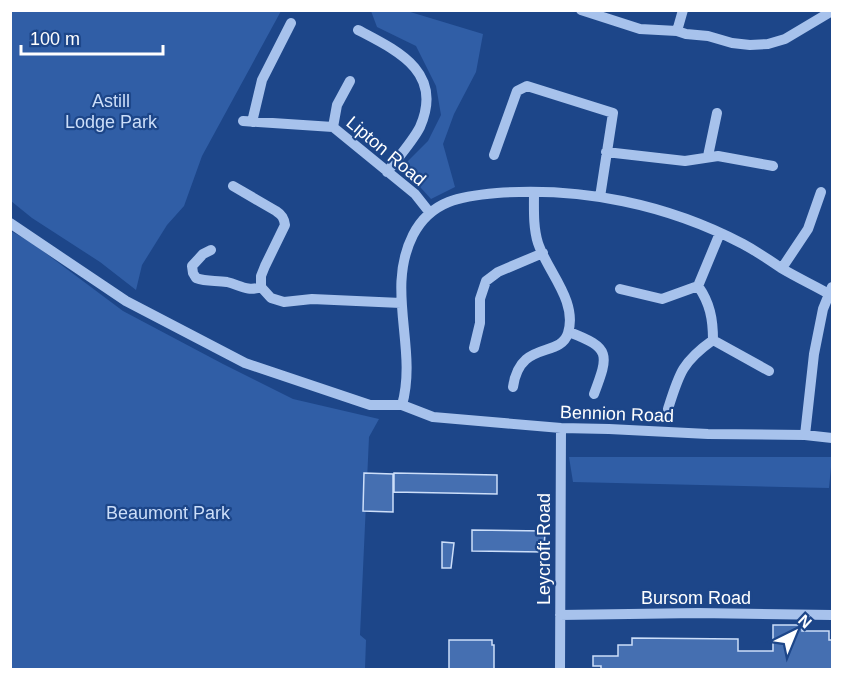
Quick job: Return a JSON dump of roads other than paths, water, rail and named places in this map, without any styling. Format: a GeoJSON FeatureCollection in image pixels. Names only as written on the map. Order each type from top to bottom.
{"type":"FeatureCollection","features":[{"type":"Feature","properties":{"kind":"street"},"geometry":{"type":"LineString","coordinates":[[581,10],[640,29],[677,31],[750,45],[768,44],[785,39],[802,31],[832,11]]}},
{"type":"Feature","properties":{"kind":"street"},"geometry":{"type":"LineString","coordinates":[[677,31],[683,10]]}},
{"type":"Feature","properties":{"kind":"street","name":"Lipton Road"},"geometry":{"type":"LineString","coordinates":[[291,23],[262,80],[247,121],[333,127],[415,194],[430,213]]}},
{"type":"Feature","properties":{"kind":"street"},"geometry":{"type":"LineString","coordinates":[[358,30],[398,51],[416,68],[428,99],[420,128],[387,172]]}},
{"type":"Feature","properties":{"kind":"street"},"geometry":{"type":"LineString","coordinates":[[333,127],[337,105],[350,81]]}},
{"type":"Feature","properties":{"kind":"street"},"geometry":{"type":"LineString","coordinates":[[494,155],[517,91],[526,86],[613,113],[600,197]]}},
{"type":"Feature","properties":{"kind":"street"},"geometry":{"type":"LineString","coordinates":[[708,156],[717,113]]}},
{"type":"Feature","properties":{"kind":"street"},"geometry":{"type":"LineString","coordinates":[[606,152],[685,161],[718,156],[773,166]]}},
{"type":"Feature","properties":{"kind":"street"},"geometry":{"type":"LineString","coordinates":[[233,186],[276,211],[284,219],[285,225],[261,276],[261,287],[271,298],[284,302],[312,299],[401,303]]}},
{"type":"Feature","properties":{"kind":"street"},"geometry":{"type":"LineString","coordinates":[[513,387],[515,376],[526,359],[561,343],[569,332],[569,314],[565,299],[543,253],[536,229],[534,192]]}},
{"type":"Feature","properties":{"kind":"street"},"geometry":{"type":"LineString","coordinates":[[10,223],[126,301],[245,363],[370,405],[402,405],[406,392],[407,357],[400,284],[403,261],[413,235],[430,213],[447,201],[474,195],[534,192],[575,193],[667,212],[744,244],[782,268],[831,290],[823,309],[814,354],[805,435]]}},
{"type":"Feature","properties":{"kind":"street"},"geometry":{"type":"LineString","coordinates":[[782,268],[808,229],[821,192]]}},
{"type":"Feature","properties":{"kind":"street"},"geometry":{"type":"LineString","coordinates":[[620,289],[662,299],[698,286],[720,233]]}},
{"type":"Feature","properties":{"kind":"street"},"geometry":{"type":"LineString","coordinates":[[211,250],[203,254],[192,266],[196,278],[228,283],[248,290],[261,287]]}},
{"type":"Feature","properties":{"kind":"street"},"geometry":{"type":"LineString","coordinates":[[474,348],[480,323],[480,300],[486,281],[498,272],[543,253]]}},
{"type":"Feature","properties":{"kind":"street"},"geometry":{"type":"LineString","coordinates":[[698,286],[709,305],[713,340]]}},
{"type":"Feature","properties":{"kind":"street"},"geometry":{"type":"LineString","coordinates":[[569,332],[591,341],[602,351],[604,366],[594,394]]}},
{"type":"Feature","properties":{"kind":"street"},"geometry":{"type":"LineString","coordinates":[[713,340],[769,371]]}},
{"type":"Feature","properties":{"kind":"street"},"geometry":{"type":"LineString","coordinates":[[668,409],[680,373],[693,356],[713,340]]}},
{"type":"Feature","properties":{"kind":"street","name":"Bennion Road"},"geometry":{"type":"LineString","coordinates":[[402,405],[433,417],[561,428],[805,435],[832,438]]}},
{"type":"Feature","properties":{"kind":"street","name":"Leycroft Road"},"geometry":{"type":"LineString","coordinates":[[560,669],[561,428]]}},
{"type":"Feature","properties":{"kind":"street","name":"Bursom Road"},"geometry":{"type":"LineString","coordinates":[[560,615],[698,613],[832,615]]}},
{"type":"Feature","properties":{"kind":"park label","name":"Astill Lodge Park"},"geometry":{"type":"Point","coordinates":[111,111]}},
{"type":"Feature","properties":{"kind":"park label","name":"Beaumont Park"},"geometry":{"type":"Point","coordinates":[168,513]}}]}
